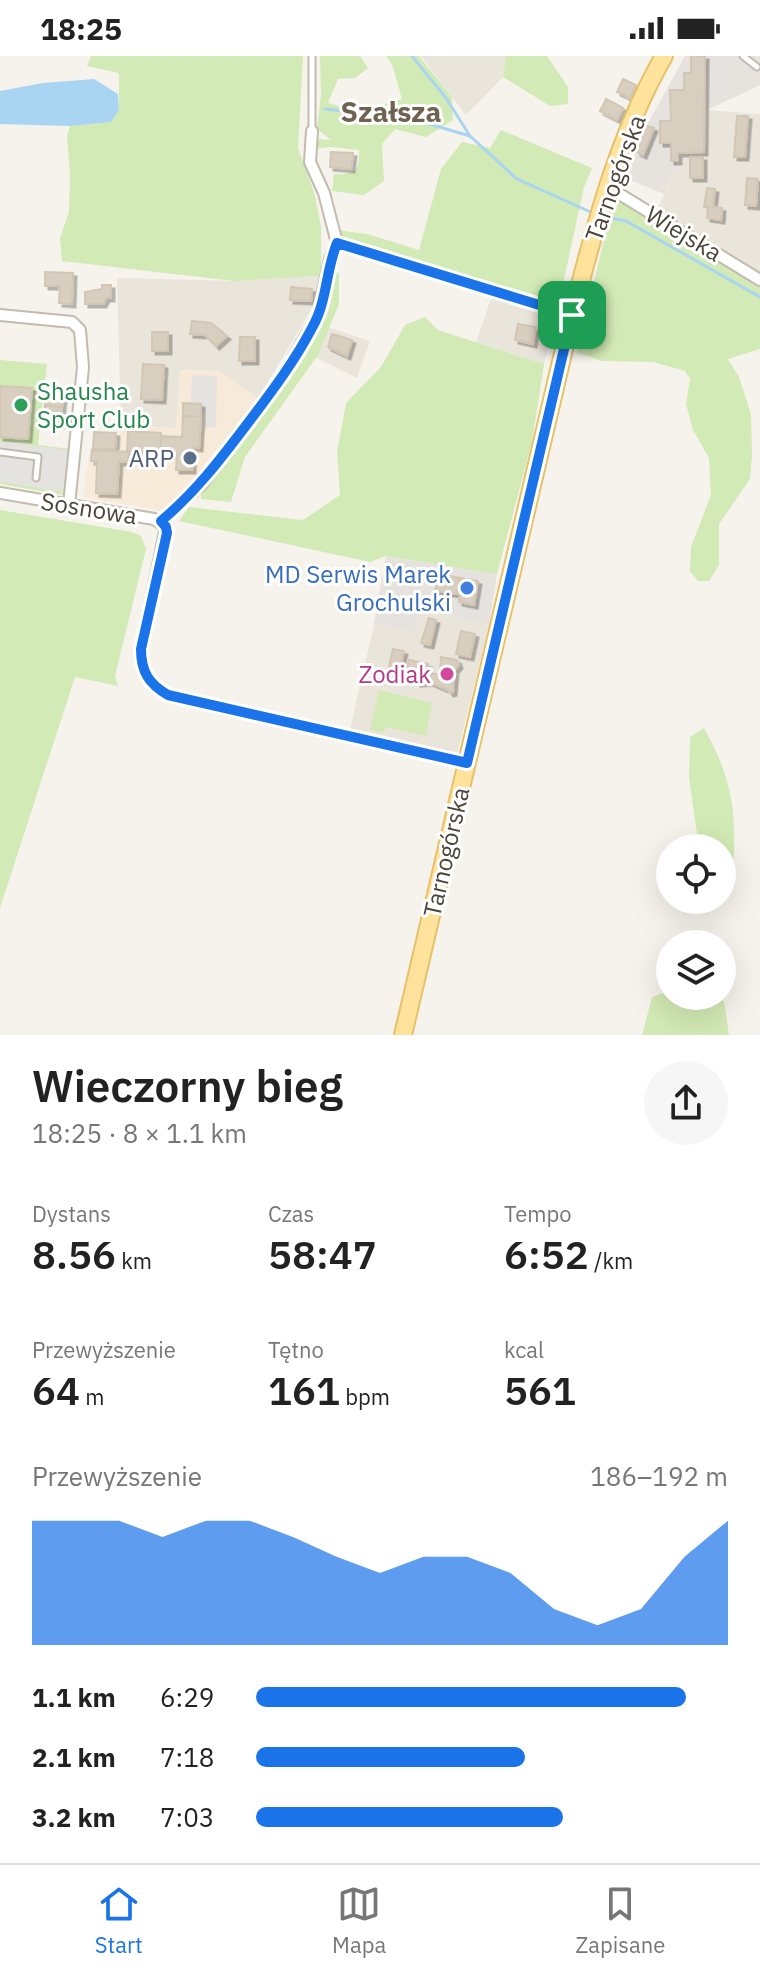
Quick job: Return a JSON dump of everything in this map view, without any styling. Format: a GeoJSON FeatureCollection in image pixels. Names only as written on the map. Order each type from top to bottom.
{"type":"FeatureCollection","features":[{"type":"Feature","properties":{"kind":"main road","name":"Tarnogórska"},"geometry":{"type":"LineString","coordinates":[[403,1035],[596,223],[622,144],[660,61]]}},
{"type":"Feature","properties":{"kind":"street"},"geometry":{"type":"LineString","coordinates":[[161,521],[202,484],[267,399],[318,315],[330,259],[337,243],[327,194],[310,162],[312,131]]}},
{"type":"Feature","properties":{"kind":"street","name":"Wiejska"},"geometry":{"type":"LineString","coordinates":[[605,194],[760,280]]}},
{"type":"Feature","properties":{"kind":"street"},"geometry":{"type":"LineString","coordinates":[[337,243],[572,315]]}},
{"type":"Feature","properties":{"kind":"street"},"geometry":{"type":"LineString","coordinates":[[0,315],[72,322],[80,330],[83,367],[69,505]]}},
{"type":"Feature","properties":{"kind":"street","name":"Sosnowa"},"geometry":{"type":"LineString","coordinates":[[0,493],[161,521],[166,527],[141,649],[141,663],[154,687],[168,695],[467,763]]}},
{"type":"Feature","properties":{"kind":"lane"},"geometry":{"type":"LineString","coordinates":[[312,56],[312,131]]}},
{"type":"Feature","properties":{"kind":"lane"},"geometry":{"type":"LineString","coordinates":[[743,56],[757,67]]}},
{"type":"Feature","properties":{"kind":"lane"},"geometry":{"type":"LineString","coordinates":[[0,452],[38,457],[36,478]]}},
{"type":"Feature","properties":{"kind":"shaded area"},"geometry":{"type":"Polygon","coordinates":[[[421,56],[506,56],[503,77],[466,115],[421,56]]]}},
{"type":"Feature","properties":{"kind":"shaded area"},"geometry":{"type":"Polygon","coordinates":[[[685,56],[760,56],[760,85],[707,110],[709,155],[682,155],[664,194],[625,178],[647,125],[685,56]]]}},
{"type":"Feature","properties":{"kind":"shaded area"},"geometry":{"type":"Polygon","coordinates":[[[707,110],[760,114],[760,275],[655,215],[682,155],[709,155],[707,110]]]}},
{"type":"Feature","properties":{"kind":"shaded area"},"geometry":{"type":"Polygon","coordinates":[[[321,276],[317,300],[258,399],[219,371],[180,370],[176,428],[121,426],[117,278],[234,281],[321,276]]]}},
{"type":"Feature","properties":{"kind":"shaded area"},"geometry":{"type":"Polygon","coordinates":[[[495,287],[559,306],[544,364],[476,342],[495,287]]]}},
{"type":"Feature","properties":{"kind":"shaded area"},"geometry":{"type":"Polygon","coordinates":[[[318,324],[370,341],[357,378],[303,351],[318,324]]]}},
{"type":"Feature","properties":{"kind":"shaded area"},"geometry":{"type":"Polygon","coordinates":[[[180,370],[219,371],[258,399],[172,506],[164,511],[83,497],[90,449],[119,450],[121,426],[176,428],[180,370]]]}},
{"type":"Feature","properties":{"kind":"shaded area"},"geometry":{"type":"Polygon","coordinates":[[[192,375],[217,376],[216,427],[205,428],[205,414],[190,413],[192,375]]]}},
{"type":"Feature","properties":{"kind":"shaded area"},"geometry":{"type":"Polygon","coordinates":[[[0,441],[68,450],[63,492],[0,482],[0,441]]]}},
{"type":"Feature","properties":{"kind":"shaded area"},"geometry":{"type":"Polygon","coordinates":[[[386,556],[497,574],[489,625],[421,611],[415,632],[374,624],[386,556]]]}},
{"type":"Feature","properties":{"kind":"shaded area"},"geometry":{"type":"Polygon","coordinates":[[[421,611],[489,625],[457,754],[350,730],[374,624],[414,632],[421,611]]]}},
{"type":"Feature","properties":{"kind":"green space"},"geometry":{"type":"Polygon","coordinates":[[[91,56],[303,56],[298,148],[315,195],[321,227],[321,276],[234,281],[62,261],[60,238],[69,212],[67,136],[70,126],[111,122],[119,110],[119,73],[87,66],[91,56]]]}},
{"type":"Feature","properties":{"kind":"green space"},"geometry":{"type":"Polygon","coordinates":[[[320,56],[360,56],[368,68],[355,78],[338,79],[328,103],[360,112],[402,99],[392,64],[386,56],[419,56],[452,97],[453,120],[426,137],[395,129],[382,144],[384,181],[364,195],[332,191],[334,174],[347,174],[357,167],[359,150],[313,149],[314,139],[331,140],[317,129],[321,94],[320,56]]]}},
{"type":"Feature","properties":{"kind":"green space"},"geometry":{"type":"Polygon","coordinates":[[[506,56],[547,56],[568,87],[568,104],[550,106],[503,77],[506,56]]]}},
{"type":"Feature","properties":{"kind":"green space"},"geometry":{"type":"Polygon","coordinates":[[[501,130],[592,168],[584,187],[558,307],[339,242],[337,230],[367,234],[419,250],[441,169],[462,142],[490,148],[501,130]]]}},
{"type":"Feature","properties":{"kind":"green space"},"geometry":{"type":"Polygon","coordinates":[[[614,198],[760,286],[760,349],[728,359],[739,377],[751,414],[750,479],[719,524],[719,565],[709,581],[698,581],[690,571],[691,547],[711,495],[709,458],[693,430],[686,404],[690,379],[685,371],[653,362],[603,361],[577,353],[614,198]]]}},
{"type":"Feature","properties":{"kind":"green space"},"geometry":{"type":"Polygon","coordinates":[[[328,268],[339,273],[339,304],[318,355],[245,457],[231,502],[201,499],[202,484],[314,326],[328,268]]]}},
{"type":"Feature","properties":{"kind":"green space"},"geometry":{"type":"Polygon","coordinates":[[[425,317],[438,330],[544,364],[532,442],[497,574],[386,556],[370,562],[179,521],[189,507],[303,520],[340,495],[337,452],[346,403],[381,367],[405,325],[425,317]]]}},
{"type":"Feature","properties":{"kind":"green space","name":"Shausha Sport Club"},"geometry":{"type":"Polygon","coordinates":[[[0,360],[47,364],[38,445],[71,449],[64,495],[0,484],[0,360]]]}},
{"type":"Feature","properties":{"kind":"green space"},"geometry":{"type":"Polygon","coordinates":[[[0,510],[132,532],[141,536],[146,549],[115,676],[118,686],[75,677],[0,908],[0,510]]]}},
{"type":"Feature","properties":{"kind":"green space"},"geometry":{"type":"Polygon","coordinates":[[[379,690],[432,703],[426,736],[387,727],[383,733],[370,730],[379,690]]]}},
{"type":"Feature","properties":{"kind":"green space"},"geometry":{"type":"Polygon","coordinates":[[[704,728],[718,756],[731,797],[734,834],[697,834],[689,778],[690,737],[704,728]]]}},
{"type":"Feature","properties":{"kind":"green space"},"geometry":{"type":"Polygon","coordinates":[[[656,996],[656,1010],[725,1010],[729,1035],[642,1035],[652,997],[656,996]]]}},
{"type":"Feature","properties":{"kind":"water"},"geometry":{"type":"Polygon","coordinates":[[[94,79],[118,94],[119,110],[111,122],[70,126],[0,124],[0,91],[43,83],[94,79]]]}},
{"type":"Feature","properties":{"kind":"building"},"geometry":{"type":"Polygon","coordinates":[[[691,56],[705,56],[704,152],[678,153],[678,161],[671,161],[671,143],[660,143],[660,121],[671,121],[670,90],[684,90],[684,73],[691,73],[691,56]]]}},
{"type":"Feature","properties":{"kind":"building"},"geometry":{"type":"Polygon","coordinates":[[[623,79],[636,85],[630,98],[617,92],[623,79]]]}},
{"type":"Feature","properties":{"kind":"building"},"geometry":{"type":"Polygon","coordinates":[[[606,99],[623,108],[617,120],[600,111],[606,99]]]}},
{"type":"Feature","properties":{"kind":"building"},"geometry":{"type":"Polygon","coordinates":[[[737,116],[748,116],[745,157],[734,157],[737,116]]]}},
{"type":"Feature","properties":{"kind":"building"},"geometry":{"type":"Polygon","coordinates":[[[647,126],[654,128],[643,155],[637,152],[647,126]]]}},
{"type":"Feature","properties":{"kind":"building"},"geometry":{"type":"Polygon","coordinates":[[[331,152],[353,153],[351,169],[330,167],[331,152]]]}},
{"type":"Feature","properties":{"kind":"building"},"geometry":{"type":"Polygon","coordinates":[[[690,157],[703,157],[703,178],[690,178],[690,157]]]}},
{"type":"Feature","properties":{"kind":"building"},"geometry":{"type":"Polygon","coordinates":[[[747,178],[758,179],[756,206],[745,205],[747,178]]]}},
{"type":"Feature","properties":{"kind":"building"},"geometry":{"type":"Polygon","coordinates":[[[707,188],[715,189],[713,207],[722,208],[721,220],[707,218],[708,207],[704,207],[707,188]]]}},
{"type":"Feature","properties":{"kind":"building"},"geometry":{"type":"Polygon","coordinates":[[[45,272],[73,273],[72,304],[59,303],[60,286],[45,286],[45,272]]]}},
{"type":"Feature","properties":{"kind":"building"},"geometry":{"type":"Polygon","coordinates":[[[102,285],[111,285],[111,298],[106,298],[103,304],[85,304],[85,292],[102,289],[102,285]]]}},
{"type":"Feature","properties":{"kind":"building"},"geometry":{"type":"Polygon","coordinates":[[[291,287],[312,289],[311,301],[290,300],[291,287]]]}},
{"type":"Feature","properties":{"kind":"building"},"geometry":{"type":"Polygon","coordinates":[[[192,321],[211,323],[227,336],[216,346],[205,335],[190,334],[192,321]]]}},
{"type":"Feature","properties":{"kind":"building"},"geometry":{"type":"Polygon","coordinates":[[[518,324],[536,327],[533,344],[515,340],[518,324]]]}},
{"type":"Feature","properties":{"kind":"building"},"geometry":{"type":"Polygon","coordinates":[[[152,332],[168,332],[168,351],[152,351],[152,332]]]}},
{"type":"Feature","properties":{"kind":"building"},"geometry":{"type":"Polygon","coordinates":[[[332,334],[352,340],[347,356],[328,347],[332,334]]]}},
{"type":"Feature","properties":{"kind":"building"},"geometry":{"type":"Polygon","coordinates":[[[240,337],[255,337],[255,361],[239,361],[240,337]]]}},
{"type":"Feature","properties":{"kind":"building"},"geometry":{"type":"Polygon","coordinates":[[[143,364],[164,365],[162,400],[141,399],[143,364]]]}},
{"type":"Feature","properties":{"kind":"building"},"geometry":{"type":"Polygon","coordinates":[[[0,386],[32,388],[28,439],[0,437],[0,386]]]}},
{"type":"Feature","properties":{"kind":"building"},"geometry":{"type":"Polygon","coordinates":[[[48,387],[64,388],[62,407],[45,405],[48,387]]]}},
{"type":"Feature","properties":{"kind":"building"},"geometry":{"type":"Polygon","coordinates":[[[183,403],[201,404],[201,417],[183,416],[183,403]]]}},
{"type":"Feature","properties":{"kind":"building"},"geometry":{"type":"Polygon","coordinates":[[[45,405],[62,407],[60,425],[43,423],[45,405]]]}},
{"type":"Feature","properties":{"kind":"building"},"geometry":{"type":"Polygon","coordinates":[[[183,416],[201,417],[199,448],[193,447],[192,470],[176,470],[177,455],[160,455],[161,436],[182,437],[183,416]]]}},
{"type":"Feature","properties":{"kind":"building"},"geometry":{"type":"Polygon","coordinates":[[[128,431],[161,433],[160,455],[127,452],[128,431]]]}},
{"type":"Feature","properties":{"kind":"building"},"geometry":{"type":"Polygon","coordinates":[[[94,432],[116,433],[115,449],[93,449],[94,432]]]}},
{"type":"Feature","properties":{"kind":"building"},"geometry":{"type":"Polygon","coordinates":[[[92,450],[129,452],[128,462],[119,462],[117,494],[96,493],[97,462],[91,461],[92,450]]]}},
{"type":"Feature","properties":{"kind":"building","name":"MD Serwis Marek Grochulski"},"geometry":{"type":"Polygon","coordinates":[[[439,574],[460,578],[457,594],[435,591],[439,574]]]}},
{"type":"Feature","properties":{"kind":"building","name":"MD Serwis Marek Grochulski"},"geometry":{"type":"Polygon","coordinates":[[[460,578],[478,581],[474,605],[459,602],[460,578]]]}},
{"type":"Feature","properties":{"kind":"building"},"geometry":{"type":"Polygon","coordinates":[[[429,618],[436,620],[430,645],[421,643],[429,618]]]}},
{"type":"Feature","properties":{"kind":"building"},"geometry":{"type":"Polygon","coordinates":[[[461,631],[475,634],[470,657],[456,654],[461,631]]]}},
{"type":"Feature","properties":{"kind":"building"},"geometry":{"type":"Polygon","coordinates":[[[393,649],[404,651],[398,677],[387,675],[393,649]]]}},
{"type":"Feature","properties":{"kind":"building","name":"Zodiak"},"geometry":{"type":"Polygon","coordinates":[[[441,657],[457,660],[459,665],[455,670],[453,692],[450,693],[429,682],[431,673],[440,675],[441,657]]]}},
{"type":"Feature","properties":{"kind":"building"},"geometry":{"type":"Polygon","coordinates":[[[409,660],[428,664],[426,672],[431,673],[429,682],[417,683],[415,673],[406,671],[409,660]]]}},
{"type":"Feature","properties":{"kind":"waterway"},"geometry":{"type":"LineString","coordinates":[[412,56],[446,98],[470,136],[517,179],[595,214]]}},
{"type":"Feature","properties":{"kind":"waterway"},"geometry":{"type":"LineString","coordinates":[[325,109],[409,118],[470,136]]}},
{"type":"Feature","properties":{"kind":"waterway"},"geometry":{"type":"LineString","coordinates":[[606,217],[626,221],[760,297]]}},
{"type":"Feature","properties":{"kind":"place","name":"Shausha Sport Club"},"geometry":{"type":"Point","coordinates":[21,405]}},
{"type":"Feature","properties":{"kind":"place","name":"ARP"},"geometry":{"type":"Point","coordinates":[190,458]}},
{"type":"Feature","properties":{"kind":"place","name":"MD Serwis Marek Grochulski"},"geometry":{"type":"Point","coordinates":[467,588]}},
{"type":"Feature","properties":{"kind":"place","name":"Zodiak"},"geometry":{"type":"Point","coordinates":[447,674]}},
{"type":"Feature","properties":{"kind":"district","name":"Szałsza"},"geometry":{"type":"Point","coordinates":[391,111]}},
{"type":"Feature","properties":{"kind":"route"},"geometry":{"type":"LineString","coordinates":[[337,243],[572,315],[467,763],[168,695],[154,687],[145,675],[141,649],[167,533],[161,521],[202,484],[267,399],[298,352],[318,315],[330,259],[337,243]]}}]}
